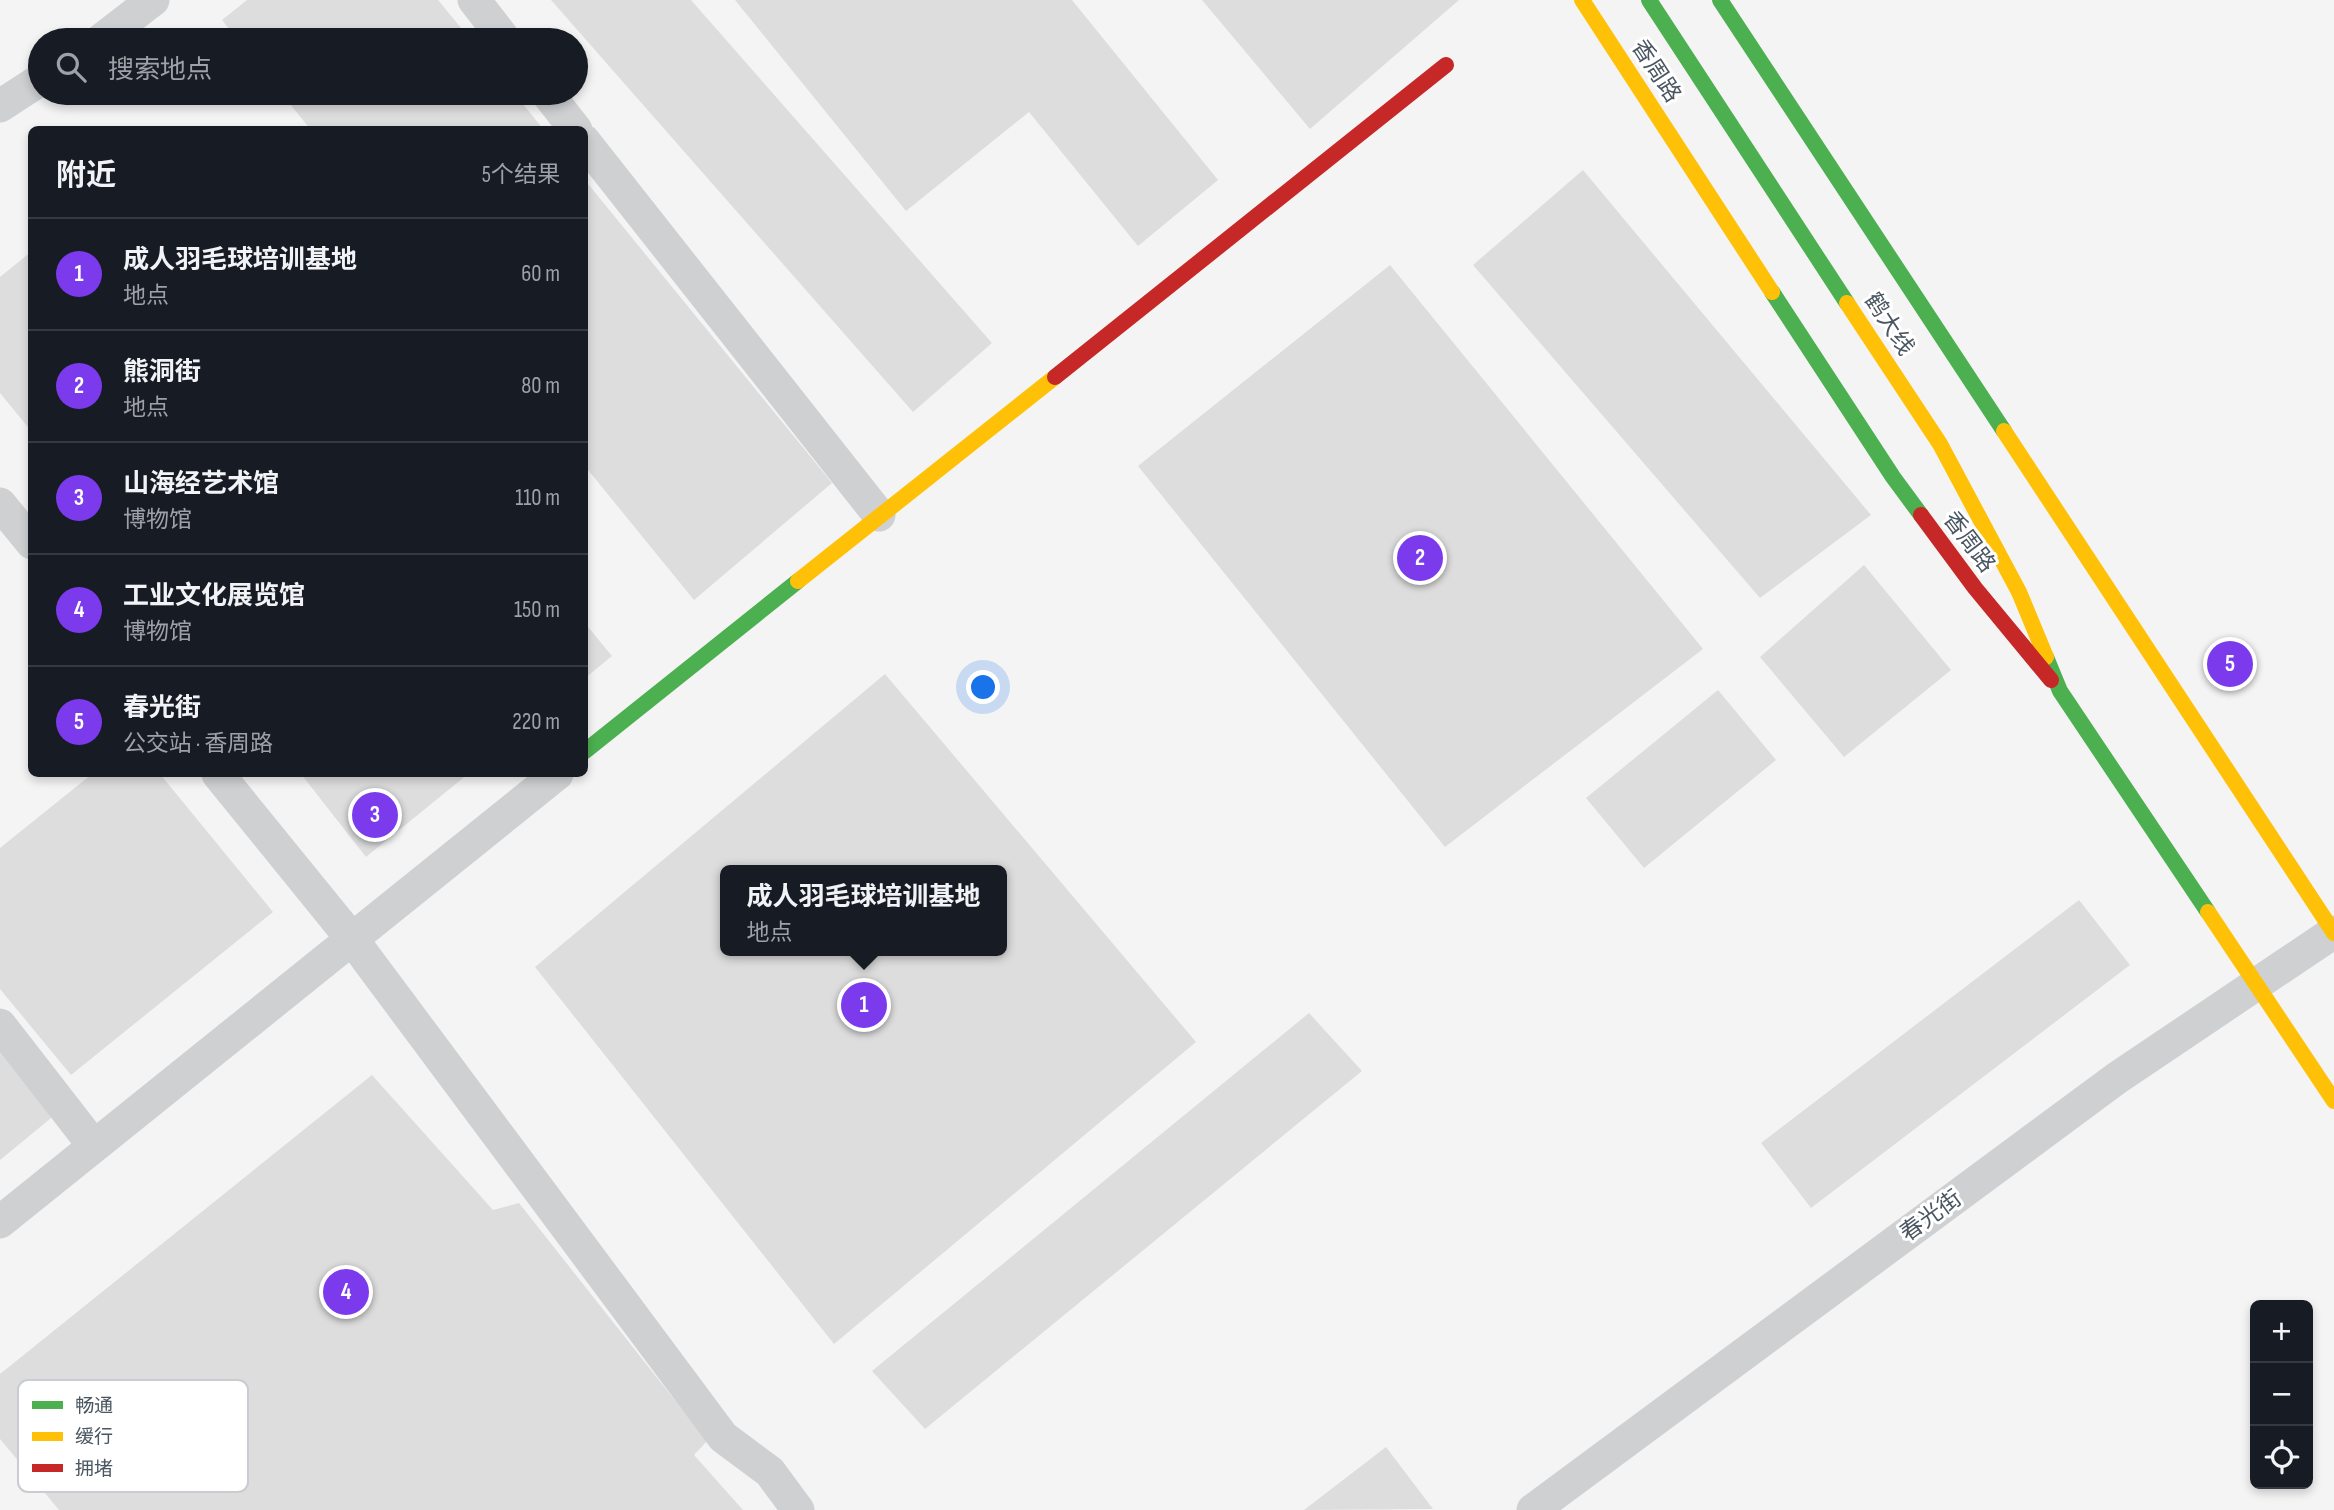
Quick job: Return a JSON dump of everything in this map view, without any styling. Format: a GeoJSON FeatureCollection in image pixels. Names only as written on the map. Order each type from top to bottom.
{"type":"FeatureCollection","features":[{"type":"Feature","properties":{"kind":"main road","name":"香周路"},"geometry":{"type":"LineString","coordinates":[[1582,0],[1893,477],[1975,588],[2060,691],[2334,1101]]}},
{"type":"Feature","properties":{"kind":"main road","name":"鹤大线"},"geometry":{"type":"LineString","coordinates":[[1649,0],[1940,444],[2019,592],[2060,691]]}},
{"type":"Feature","properties":{"kind":"main road"},"geometry":{"type":"LineString","coordinates":[[1720,0],[2334,932]]}},
{"type":"Feature","properties":{"kind":"main road"},"geometry":{"type":"LineString","coordinates":[[588,749],[1446,65]]}},
{"type":"Feature","properties":{"kind":"street"},"geometry":{"type":"LineString","coordinates":[[117,28],[153,0]]}},
{"type":"Feature","properties":{"kind":"street"},"geometry":{"type":"LineString","coordinates":[[474,0],[496,28]]}},
{"type":"Feature","properties":{"kind":"street"},"geometry":{"type":"LineString","coordinates":[[0,106],[28,88]]}},
{"type":"Feature","properties":{"kind":"street"},"geometry":{"type":"LineString","coordinates":[[556,105],[573,126]]}},
{"type":"Feature","properties":{"kind":"street"},"geometry":{"type":"LineString","coordinates":[[588,146],[879,515]]}},
{"type":"Feature","properties":{"kind":"street"},"geometry":{"type":"LineString","coordinates":[[0,504],[28,538]]}},
{"type":"Feature","properties":{"kind":"street"},"geometry":{"type":"LineString","coordinates":[[220,777],[352,939],[723,1437],[770,1472],[798,1510]]}},
{"type":"Feature","properties":{"kind":"street"},"geometry":{"type":"LineString","coordinates":[[0,1222],[553,777]]}},
{"type":"Feature","properties":{"kind":"street","name":"春光街"},"geometry":{"type":"LineString","coordinates":[[1533,1510],[2117,1079],[2334,932]]}},
{"type":"Feature","properties":{"kind":"street"},"geometry":{"type":"LineString","coordinates":[[0,1025],[94,1146]]}},
{"type":"Feature","properties":{"kind":"building"},"geometry":{"type":"Polygon","coordinates":[[[247,0],[438,0],[461,28],[228,28],[222,20],[247,0]]]}},
{"type":"Feature","properties":{"kind":"building"},"geometry":{"type":"Polygon","coordinates":[[[551,0],[691,0],[992,343],[913,412],[588,42],[588,28],[576,28],[551,0]]]}},
{"type":"Feature","properties":{"kind":"building"},"geometry":{"type":"Polygon","coordinates":[[[735,0],[1072,0],[1218,180],[1138,246],[1029,112],[906,211],[735,0]]]}},
{"type":"Feature","properties":{"kind":"building"},"geometry":{"type":"Polygon","coordinates":[[[1202,0],[1459,0],[1310,129],[1202,0]]]}},
{"type":"Feature","properties":{"kind":"building"},"geometry":{"type":"Polygon","coordinates":[[[291,105],[524,105],[541,126],[308,126],[291,105]]]}},
{"type":"Feature","properties":{"kind":"building"},"geometry":{"type":"Polygon","coordinates":[[[1583,170],[1871,515],[1760,598],[1473,265],[1583,170]]]}},
{"type":"Feature","properties":{"kind":"building"},"geometry":{"type":"Polygon","coordinates":[[[588,184],[832,483],[694,600],[588,470],[588,184]]]}},
{"type":"Feature","properties":{"kind":"building"},"geometry":{"type":"Polygon","coordinates":[[[28,254],[28,427],[0,393],[0,277],[28,254]]]}},
{"type":"Feature","properties":{"kind":"building"},"geometry":{"type":"Polygon","coordinates":[[[1390,265],[1703,649],[1445,847],[1138,466],[1390,265]]]}},
{"type":"Feature","properties":{"kind":"building"},"geometry":{"type":"Polygon","coordinates":[[[1864,565],[1951,670],[1844,757],[1760,657],[1864,565]]]}},
{"type":"Feature","properties":{"kind":"building"},"geometry":{"type":"Polygon","coordinates":[[[588,627],[612,656],[588,676],[588,627]]]}},
{"type":"Feature","properties":{"kind":"building"},"geometry":{"type":"Polygon","coordinates":[[[885,674],[1196,1042],[834,1344],[535,967],[885,674]]]}},
{"type":"Feature","properties":{"kind":"building"},"geometry":{"type":"Polygon","coordinates":[[[1718,690],[1776,760],[1644,868],[1586,798],[1718,690]]]}},
{"type":"Feature","properties":{"kind":"building"},"geometry":{"type":"Polygon","coordinates":[[[88,777],[162,777],[273,912],[71,1075],[0,989],[0,848],[88,777]]]}},
{"type":"Feature","properties":{"kind":"building"},"geometry":{"type":"Polygon","coordinates":[[[303,777],[464,777],[366,857],[303,777]]]}},
{"type":"Feature","properties":{"kind":"building"},"geometry":{"type":"Polygon","coordinates":[[[2079,900],[2130,965],[1811,1208],[1761,1143],[2079,900]]]}},
{"type":"Feature","properties":{"kind":"building"},"geometry":{"type":"Polygon","coordinates":[[[1309,1013],[1362,1071],[925,1429],[872,1371],[1309,1013]]]}},
{"type":"Feature","properties":{"kind":"building"},"geometry":{"type":"Polygon","coordinates":[[[0,1047],[56,1114],[0,1160],[0,1047]]]}},
{"type":"Feature","properties":{"kind":"building"},"geometry":{"type":"Polygon","coordinates":[[[372,1075],[493,1210],[519,1203],[707,1441],[694,1455],[743,1510],[59,1510],[44,1492],[248,1492],[248,1380],[18,1380],[18,1461],[0,1439],[0,1374],[372,1075]]]}},
{"type":"Feature","properties":{"kind":"building"},"geometry":{"type":"Polygon","coordinates":[[[1386,1447],[1433,1509],[1304,1510],[1386,1447]]]}},
{"type":"Feature","properties":{"kind":"traffic: fast"},"geometry":{"type":"LineString","coordinates":[[1649,0],[1847,303]]}},
{"type":"Feature","properties":{"kind":"traffic: fast"},"geometry":{"type":"LineString","coordinates":[[1720,0],[2004,431]]}},
{"type":"Feature","properties":{"kind":"traffic: fast"},"geometry":{"type":"LineString","coordinates":[[1772,292],[1893,477],[1921,515]]}},
{"type":"Feature","properties":{"kind":"traffic: fast"},"geometry":{"type":"LineString","coordinates":[[588,749],[798,581]]}},
{"type":"Feature","properties":{"kind":"traffic: fast"},"geometry":{"type":"LineString","coordinates":[[2046,657],[2060,691],[2208,912]]}},
{"type":"Feature","properties":{"kind":"traffic: slow"},"geometry":{"type":"LineString","coordinates":[[1582,0],[1772,292]]}},
{"type":"Feature","properties":{"kind":"traffic: slow"},"geometry":{"type":"LineString","coordinates":[[1847,303],[1940,444],[2019,592],[2046,657]]}},
{"type":"Feature","properties":{"kind":"traffic: slow"},"geometry":{"type":"LineString","coordinates":[[798,581],[1055,377]]}},
{"type":"Feature","properties":{"kind":"traffic: slow"},"geometry":{"type":"LineString","coordinates":[[2004,431],[2334,933]]}},
{"type":"Feature","properties":{"kind":"traffic: slow"},"geometry":{"type":"LineString","coordinates":[[2208,912],[2334,1101]]}},
{"type":"Feature","properties":{"kind":"traffic: jam"},"geometry":{"type":"LineString","coordinates":[[1055,377],[1446,65]]}},
{"type":"Feature","properties":{"kind":"traffic: jam"},"geometry":{"type":"LineString","coordinates":[[1921,515],[1975,588],[2051,680]]}},
{"type":"Feature","properties":{"kind":"place","name":"熊洞街"},"geometry":{"type":"Point","coordinates":[1420,558]}},
{"type":"Feature","properties":{"kind":"place","name":"春光街"},"geometry":{"type":"Point","coordinates":[2230,664]}},
{"type":"Feature","properties":{"kind":"place","name":"山海经艺术馆"},"geometry":{"type":"Point","coordinates":[375,815]}},
{"type":"Feature","properties":{"kind":"place","name":"成人羽毛球培训基地"},"geometry":{"type":"Point","coordinates":[864,1005]}},
{"type":"Feature","properties":{"kind":"place","name":"工业文化展览馆"},"geometry":{"type":"Point","coordinates":[346,1292]}}]}
